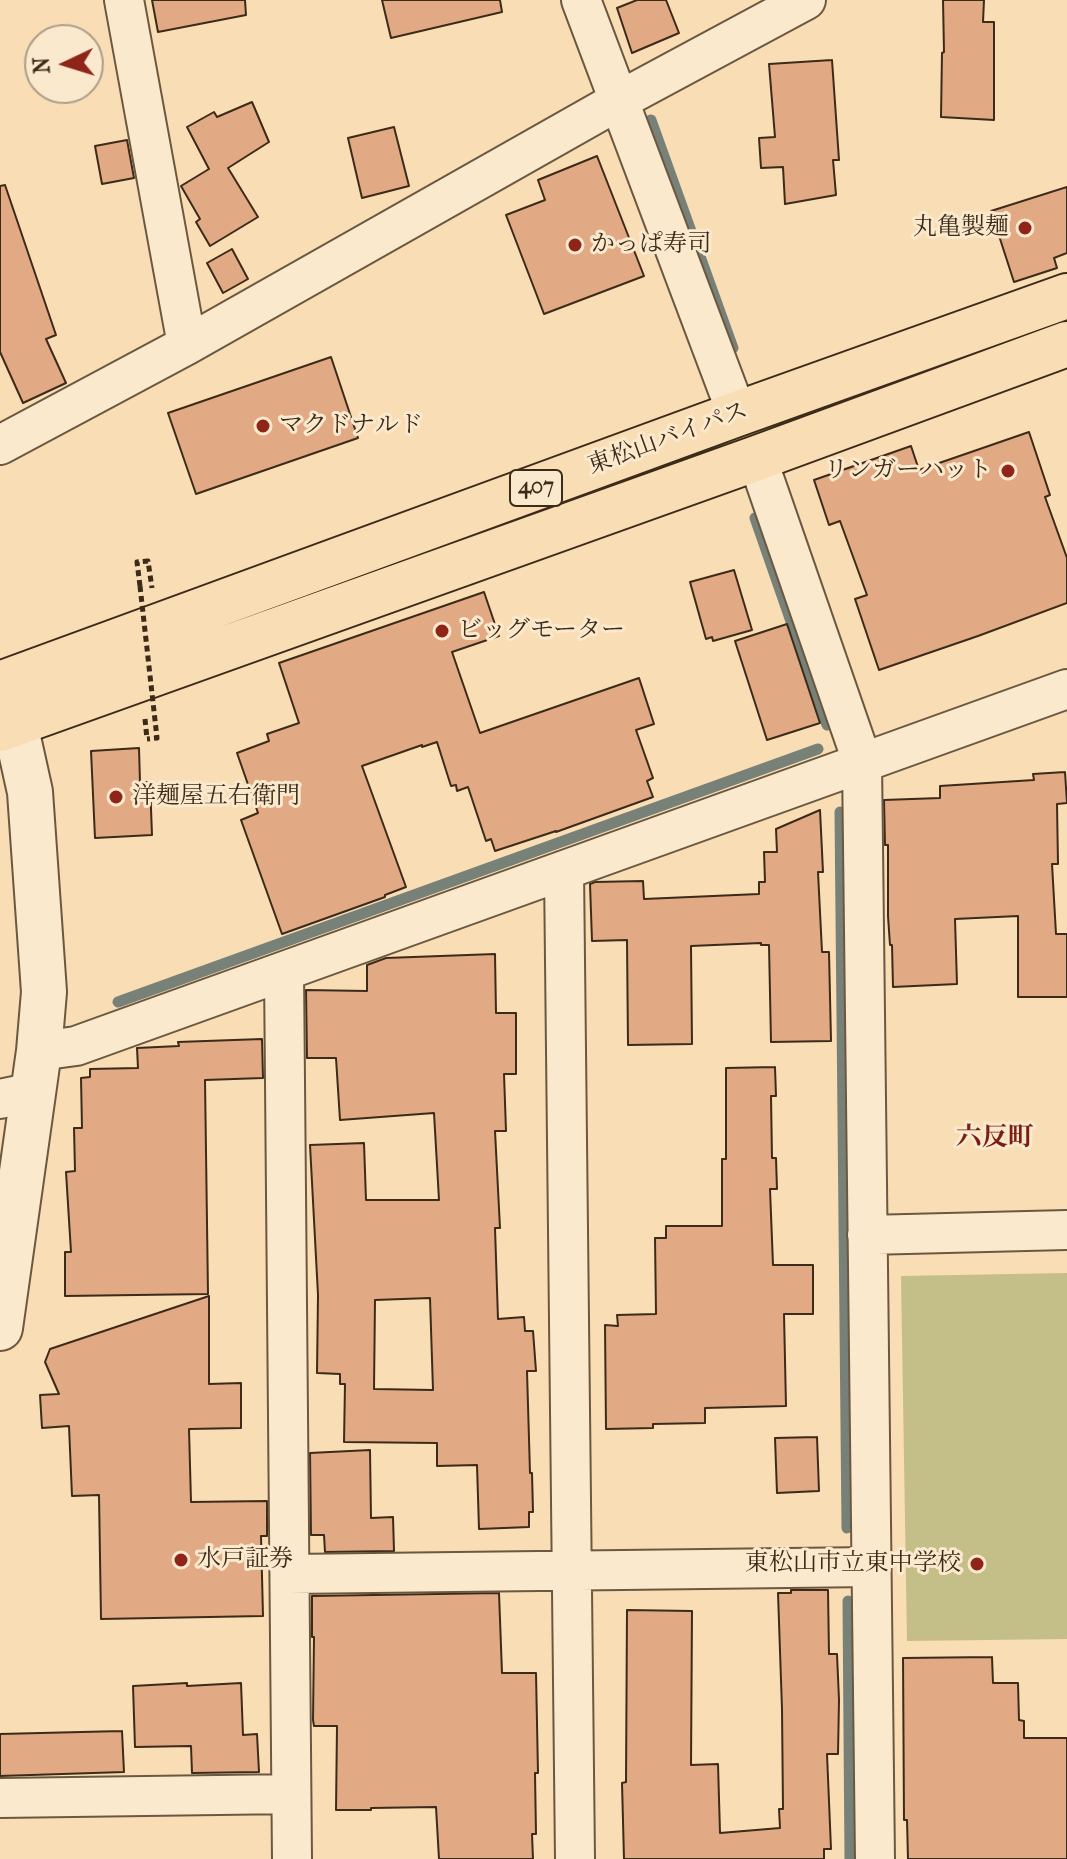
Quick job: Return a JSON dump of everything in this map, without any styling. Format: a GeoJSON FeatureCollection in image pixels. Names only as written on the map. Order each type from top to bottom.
{"type":"FeatureCollection","features":[{"type":"Feature","properties":{"kind":"highway","name":"東松山バイパス"},"geometry":{"type":"LineString","coordinates":[[2,677],[1067,296]]}},
{"type":"Feature","properties":{"kind":"highway","name":"東松山バイパス"},"geometry":{"type":"LineString","coordinates":[[8,726],[1067,344]]}},
{"type":"Feature","properties":{"kind":"street"},"geometry":{"type":"LineString","coordinates":[[124,0],[187,345]]}},
{"type":"Feature","properties":{"kind":"street"},"geometry":{"type":"LineString","coordinates":[[581,0],[737,414]]}},
{"type":"Feature","properties":{"kind":"street"},"geometry":{"type":"LineString","coordinates":[[0,445],[187,345],[620,100],[806,0]]}},
{"type":"Feature","properties":{"kind":"street"},"geometry":{"type":"LineString","coordinates":[[757,458],[862,761],[875,1859]]}},
{"type":"Feature","properties":{"kind":"street"},"geometry":{"type":"LineString","coordinates":[[0,1328],[24,1081],[44,992],[32,806],[8,726],[2,677]]}},
{"type":"Feature","properties":{"kind":"street"},"geometry":{"type":"LineString","coordinates":[[24,1081],[76,1046],[1067,689]]}},
{"type":"Feature","properties":{"kind":"street"},"geometry":{"type":"LineString","coordinates":[[564,870],[575,1859]]}},
{"type":"Feature","properties":{"kind":"street"},"geometry":{"type":"LineString","coordinates":[[284,971],[292,1859]]}},
{"type":"Feature","properties":{"kind":"street"},"geometry":{"type":"LineString","coordinates":[[867,1235],[1067,1230]]}},
{"type":"Feature","properties":{"kind":"street"},"geometry":{"type":"LineString","coordinates":[[290,1574],[871,1567]]}},
{"type":"Feature","properties":{"kind":"street"},"geometry":{"type":"LineString","coordinates":[[0,1798],[291,1794]]}},
{"type":"Feature","properties":{"kind":"path"},"geometry":{"type":"LineString","coordinates":[[147,739],[157,738],[137,562],[148,561],[153,601]]}},
{"type":"Feature","properties":{"kind":"shaded area"},"geometry":{"type":"Polygon","coordinates":[[[1067,1273],[1067,1639],[907,1641],[901,1276],[1067,1273]]]}},
{"type":"Feature","properties":{"kind":"building"},"geometry":{"type":"Polygon","coordinates":[[[152,0],[245,0],[246,15],[158,32],[152,0]]]}},
{"type":"Feature","properties":{"kind":"building"},"geometry":{"type":"Polygon","coordinates":[[[382,0],[500,0],[502,12],[391,38],[382,0]]]}},
{"type":"Feature","properties":{"kind":"building"},"geometry":{"type":"Polygon","coordinates":[[[637,0],[666,0],[679,33],[632,53],[617,8],[637,0]]]}},
{"type":"Feature","properties":{"kind":"building"},"geometry":{"type":"Polygon","coordinates":[[[943,0],[984,0],[983,22],[994,22],[994,120],[941,117],[943,0]]]}},
{"type":"Feature","properties":{"kind":"building"},"geometry":{"type":"Polygon","coordinates":[[[832,60],[839,160],[833,160],[836,195],[785,204],[783,167],[761,168],[759,138],[775,137],[769,64],[832,60]]]}},
{"type":"Feature","properties":{"kind":"building"},"geometry":{"type":"Polygon","coordinates":[[[252,102],[269,142],[228,168],[258,217],[210,246],[196,222],[200,219],[181,186],[209,169],[187,127],[214,112],[217,117],[252,102]]]}},
{"type":"Feature","properties":{"kind":"building"},"geometry":{"type":"Polygon","coordinates":[[[394,127],[409,186],[362,198],[348,138],[394,127]]]}},
{"type":"Feature","properties":{"kind":"building"},"geometry":{"type":"Polygon","coordinates":[[[127,140],[134,178],[102,184],[95,146],[127,140]]]}},
{"type":"Feature","properties":{"kind":"building","name":"かっぱ寿司"},"geometry":{"type":"Polygon","coordinates":[[[597,156],[644,276],[544,314],[506,215],[545,200],[538,180],[597,156]]]}},
{"type":"Feature","properties":{"kind":"building"},"geometry":{"type":"Polygon","coordinates":[[[5,185],[56,335],[46,339],[66,383],[23,403],[0,352],[0,186],[5,185]]]}},
{"type":"Feature","properties":{"kind":"building"},"geometry":{"type":"Polygon","coordinates":[[[1067,187],[1067,253],[1054,258],[1057,268],[1014,282],[991,211],[1067,187]]]}},
{"type":"Feature","properties":{"kind":"building"},"geometry":{"type":"Polygon","coordinates":[[[232,249],[248,279],[223,293],[207,263],[232,249]]]}},
{"type":"Feature","properties":{"kind":"building","name":"マクドナルド"},"geometry":{"type":"Polygon","coordinates":[[[331,357],[358,438],[196,494],[168,413],[331,357]]]}},
{"type":"Feature","properties":{"kind":"building"},"geometry":{"type":"Polygon","coordinates":[[[1029,432],[1050,495],[1045,497],[1067,558],[1067,603],[879,670],[855,599],[867,595],[840,521],[829,525],[814,480],[911,446],[919,470],[1029,432]]]}},
{"type":"Feature","properties":{"kind":"building"},"geometry":{"type":"Polygon","coordinates":[[[734,570],[752,630],[713,641],[712,637],[706,639],[690,582],[734,570]]]}},
{"type":"Feature","properties":{"kind":"building"},"geometry":{"type":"Polygon","coordinates":[[[484,592],[499,636],[452,652],[480,733],[639,678],[654,724],[636,730],[653,778],[647,781],[653,797],[495,851],[491,839],[486,841],[468,787],[457,791],[456,785],[451,786],[437,742],[362,766],[406,887],[282,934],[241,820],[258,813],[237,753],[269,741],[267,734],[299,723],[279,663],[484,592]]]}},
{"type":"Feature","properties":{"kind":"building"},"geometry":{"type":"Polygon","coordinates":[[[787,624],[820,723],[767,740],[735,641],[787,624]]]}},
{"type":"Feature","properties":{"kind":"building"},"geometry":{"type":"Polygon","coordinates":[[[139,748],[140,782],[150,782],[152,835],[95,838],[91,751],[139,748]]]}},
{"type":"Feature","properties":{"kind":"building"},"geometry":{"type":"Polygon","coordinates":[[[1065,772],[1067,803],[1057,804],[1058,864],[1052,864],[1056,934],[1067,934],[1067,997],[1018,997],[1018,916],[955,919],[957,984],[893,987],[884,800],[940,798],[940,786],[1034,780],[1033,774],[1065,772]]]}},
{"type":"Feature","properties":{"kind":"building"},"geometry":{"type":"Polygon","coordinates":[[[820,810],[823,872],[818,872],[822,952],[829,952],[831,1041],[771,1042],[769,945],[761,943],[691,946],[692,1044],[628,1045],[627,940],[592,941],[590,884],[643,881],[644,899],[759,894],[759,882],[765,882],[764,852],[777,852],[776,829],[820,810]]]}},
{"type":"Feature","properties":{"kind":"building"},"geometry":{"type":"Polygon","coordinates":[[[495,954],[496,1013],[516,1013],[516,1074],[504,1074],[506,1131],[495,1131],[500,1228],[495,1228],[498,1319],[524,1317],[525,1331],[533,1331],[536,1371],[527,1371],[533,1512],[529,1512],[529,1527],[479,1529],[477,1465],[437,1466],[437,1443],[344,1442],[345,1384],[340,1384],[340,1374],[317,1373],[318,1295],[310,1145],[364,1143],[366,1200],[439,1200],[434,1113],[340,1120],[336,1058],[307,1058],[306,990],[367,991],[367,965],[386,958],[495,954]],[[430,1298],[375,1300],[374,1389],[433,1390],[430,1298]]]}},
{"type":"Feature","properties":{"kind":"building"},"geometry":{"type":"Polygon","coordinates":[[[262,1039],[263,1078],[205,1080],[208,1294],[65,1296],[65,1252],[71,1252],[66,1172],[75,1171],[74,1128],[82,1128],[81,1078],[90,1077],[90,1069],[138,1068],[137,1048],[179,1046],[178,1042],[262,1039]]]}},
{"type":"Feature","properties":{"kind":"building"},"geometry":{"type":"Polygon","coordinates":[[[775,1067],[776,1096],[771,1096],[772,1158],[776,1158],[777,1189],[770,1189],[773,1265],[813,1265],[813,1314],[784,1314],[786,1406],[705,1408],[705,1423],[606,1429],[605,1325],[618,1326],[617,1315],[656,1314],[655,1238],[666,1238],[666,1226],[722,1226],[726,1068],[775,1067]]]}},
{"type":"Feature","properties":{"kind":"building"},"geometry":{"type":"Polygon","coordinates":[[[209,1296],[209,1384],[241,1383],[241,1428],[189,1429],[191,1502],[267,1501],[267,1536],[261,1536],[263,1616],[101,1619],[99,1495],[72,1496],[69,1426],[42,1428],[40,1395],[59,1394],[45,1362],[50,1349],[209,1296]]]}},
{"type":"Feature","properties":{"kind":"building"},"geometry":{"type":"Polygon","coordinates":[[[817,1437],[819,1491],[777,1493],[775,1438],[817,1437]]]}},
{"type":"Feature","properties":{"kind":"building"},"geometry":{"type":"Polygon","coordinates":[[[370,1450],[371,1518],[393,1517],[394,1551],[325,1552],[324,1535],[311,1535],[310,1453],[370,1450]]]}},
{"type":"Feature","properties":{"kind":"building"},"geometry":{"type":"Polygon","coordinates":[[[791,1590],[828,1590],[829,1654],[837,1654],[839,1700],[838,1754],[827,1754],[831,1849],[824,1849],[824,1859],[624,1859],[622,1783],[626,1782],[627,1610],[692,1611],[691,1765],[718,1764],[720,1833],[780,1828],[779,1809],[783,1809],[778,1593],[791,1593],[791,1590]]]}},
{"type":"Feature","properties":{"kind":"building"},"geometry":{"type":"Polygon","coordinates":[[[499,1593],[502,1673],[536,1673],[538,1773],[535,1773],[536,1834],[532,1834],[533,1859],[439,1859],[436,1807],[336,1810],[337,1726],[314,1726],[313,1720],[312,1596],[499,1593]]]}},
{"type":"Feature","properties":{"kind":"building"},"geometry":{"type":"Polygon","coordinates":[[[992,1657],[993,1683],[1018,1683],[1019,1720],[1024,1721],[1024,1738],[1067,1738],[1067,1859],[908,1859],[907,1820],[904,1820],[903,1658],[992,1657]]]}},
{"type":"Feature","properties":{"kind":"building"},"geometry":{"type":"Polygon","coordinates":[[[187,1683],[187,1686],[241,1683],[243,1735],[257,1734],[259,1772],[192,1773],[191,1746],[135,1747],[133,1686],[187,1683]]]}},
{"type":"Feature","properties":{"kind":"building"},"geometry":{"type":"Polygon","coordinates":[[[122,1731],[124,1772],[0,1776],[0,1734],[122,1731]]]}},
{"type":"Feature","properties":{"kind":"waterway"},"geometry":{"type":"LineString","coordinates":[[651,120],[733,348]]}},
{"type":"Feature","properties":{"kind":"waterway"},"geometry":{"type":"LineString","coordinates":[[755,518],[827,725]]}},
{"type":"Feature","properties":{"kind":"waterway"},"geometry":{"type":"LineString","coordinates":[[118,1002],[818,749]]}},
{"type":"Feature","properties":{"kind":"waterway"},"geometry":{"type":"LineString","coordinates":[[840,812],[847,1528]]}},
{"type":"Feature","properties":{"kind":"waterway"},"geometry":{"type":"LineString","coordinates":[[848,1601],[850,1859]]}},
{"type":"Feature","properties":{"kind":"place","name":"丸亀製麺"},"geometry":{"type":"Point","coordinates":[1025,228]}},
{"type":"Feature","properties":{"kind":"place","name":"かっぱ寿司"},"geometry":{"type":"Point","coordinates":[575,245]}},
{"type":"Feature","properties":{"kind":"place","name":"マクドナルド"},"geometry":{"type":"Point","coordinates":[263,426]}},
{"type":"Feature","properties":{"kind":"place","name":"リンガーハット"},"geometry":{"type":"Point","coordinates":[1008,471]}},
{"type":"Feature","properties":{"kind":"place","name":"ビッグモーター"},"geometry":{"type":"Point","coordinates":[442,631]}},
{"type":"Feature","properties":{"kind":"place","name":"洋麺屋五右衛門"},"geometry":{"type":"Point","coordinates":[116,797]}},
{"type":"Feature","properties":{"kind":"place","name":"水戸証券"},"geometry":{"type":"Point","coordinates":[181,1560]}},
{"type":"Feature","properties":{"kind":"place","name":"東松山市立東中学校"},"geometry":{"type":"Point","coordinates":[977,1564]}},
{"type":"Feature","properties":{"kind":"district","name":"六反町"},"geometry":{"type":"Point","coordinates":[995,1139]}}]}
